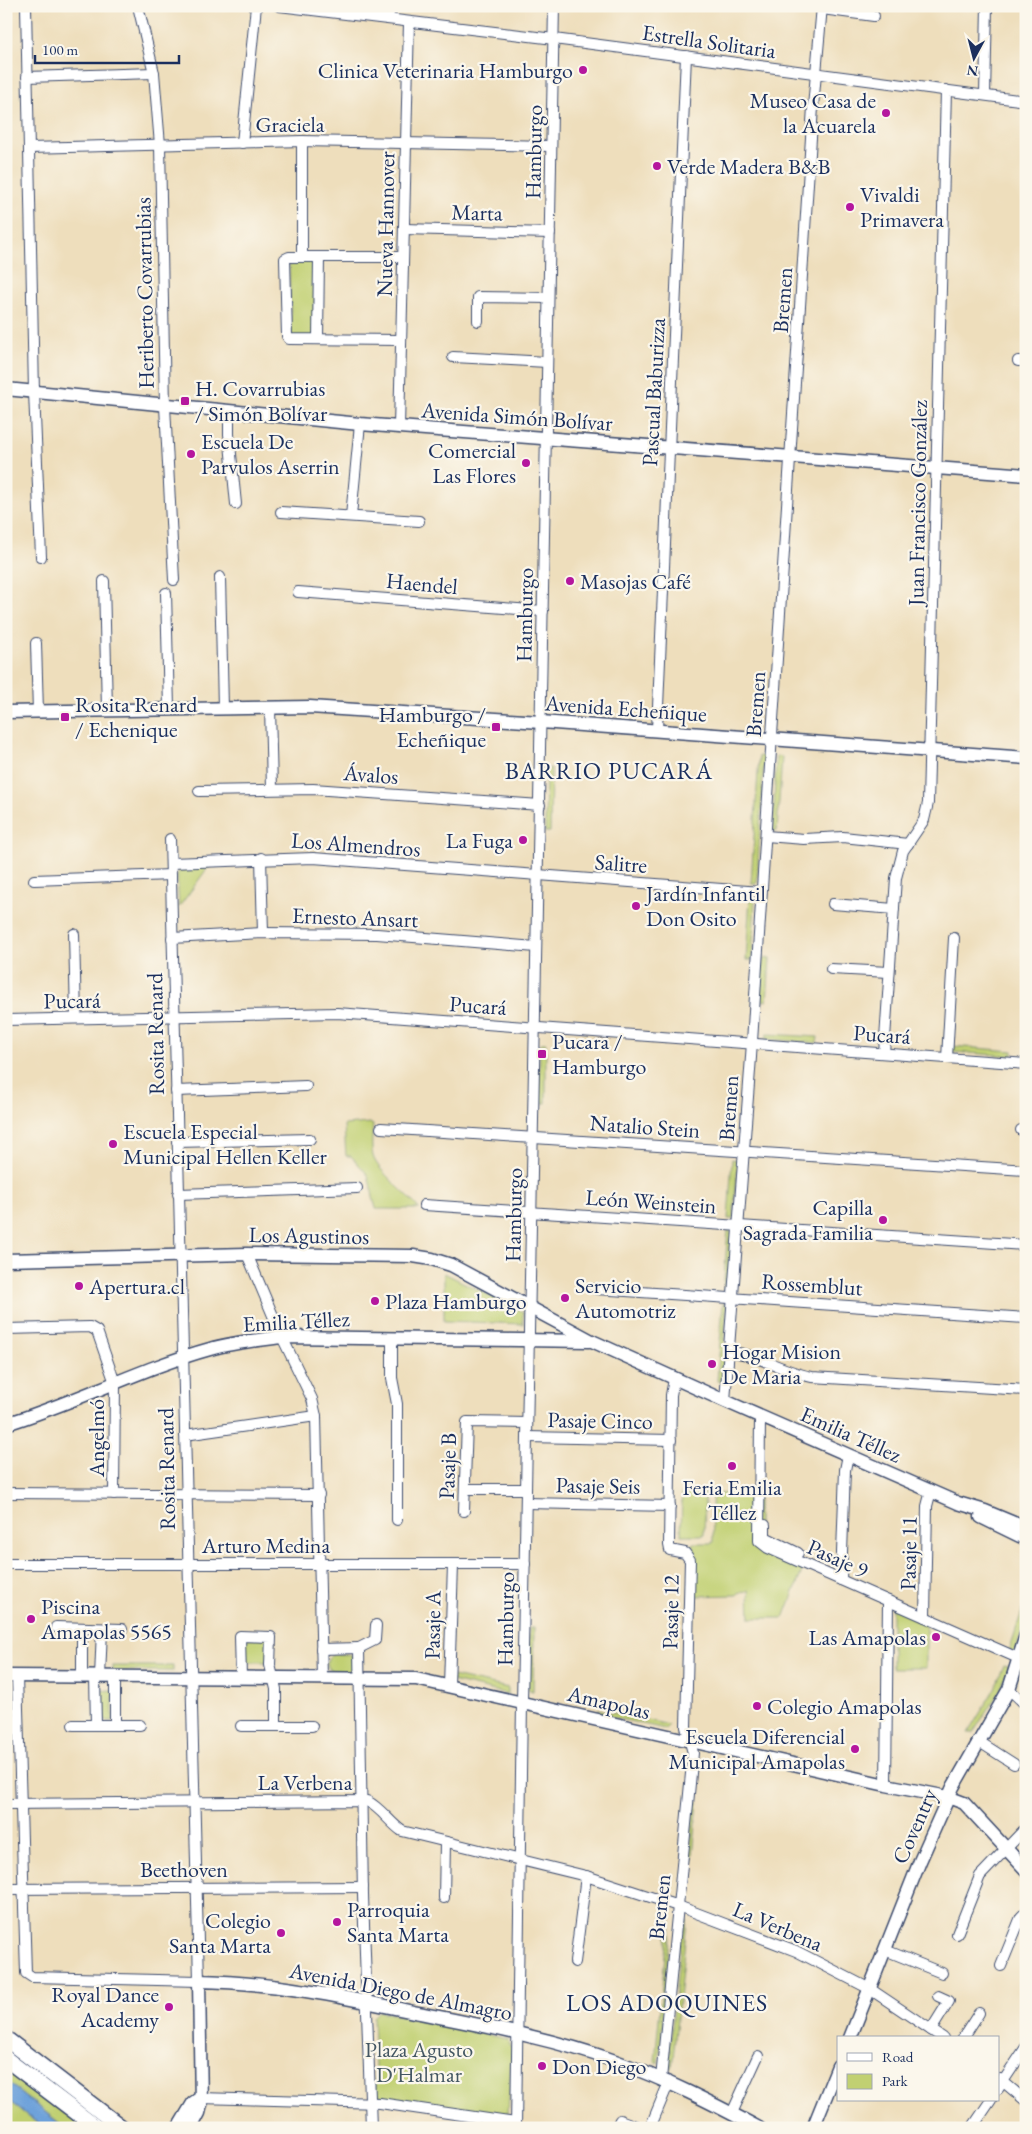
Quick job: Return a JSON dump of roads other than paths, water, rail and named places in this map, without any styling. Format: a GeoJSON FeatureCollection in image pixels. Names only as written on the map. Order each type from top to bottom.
{"type":"FeatureCollection","features":[{"type":"Feature","properties":{"kind":"main road"},"geometry":{"type":"LineString","coordinates":[[6,2038],[122,2128]]}},
{"type":"Feature","properties":{"kind":"main road"},"geometry":{"type":"LineString","coordinates":[[6,2059],[97,2128]]}},
{"type":"Feature","properties":{"kind":"street"},"geometry":{"type":"LineString","coordinates":[[26,6],[34,392],[41,557]]}},
{"type":"Feature","properties":{"kind":"street","name":"Heriberto Covarrubias"},"geometry":{"type":"LineString","coordinates":[[138,6],[154,73],[160,145],[165,406],[174,580]]}},
{"type":"Feature","properties":{"kind":"street"},"geometry":{"type":"LineString","coordinates":[[242,143],[256,6]]}},
{"type":"Feature","properties":{"kind":"street","name":"Estrella Solitaria"},"geometry":{"type":"LineString","coordinates":[[278,6],[554,39],[1026,101]]}},
{"type":"Feature","properties":{"kind":"street"},"geometry":{"type":"LineString","coordinates":[[388,19],[390,6]]}},
{"type":"Feature","properties":{"kind":"street","name":"Hamburgo"},"geometry":{"type":"LineString","coordinates":[[516,2125],[519,1859],[554,6]]}},
{"type":"Feature","properties":{"kind":"street"},"geometry":{"type":"LineString","coordinates":[[985,95],[987,6]]}},
{"type":"Feature","properties":{"kind":"street","name":"Bremen"},"geometry":{"type":"LineString","coordinates":[[724,1401],[730,1352],[752,1044],[815,73],[822,8],[874,16]]}},
{"type":"Feature","properties":{"kind":"street","name":"Nueva Hannover"},"geometry":{"type":"LineString","coordinates":[[399,427],[405,143],[410,22]]}},
{"type":"Feature","properties":{"kind":"street","name":"Pascual Baburizza"},"geometry":{"type":"LineString","coordinates":[[656,730],[686,56]]}},
{"type":"Feature","properties":{"kind":"street"},"geometry":{"type":"LineString","coordinates":[[27,77],[154,73]]}},
{"type":"Feature","properties":{"kind":"street","name":"Juan Francisco González"},"geometry":{"type":"LineString","coordinates":[[884,1053],[896,878],[899,861],[924,820],[928,803],[931,752],[946,90]]}},
{"type":"Feature","properties":{"kind":"street"},"geometry":{"type":"LineString","coordinates":[[302,141],[302,257]]}},
{"type":"Feature","properties":{"kind":"street","name":"Graciela"},"geometry":{"type":"LineString","coordinates":[[29,148],[302,141],[551,146]]}},
{"type":"Feature","properties":{"kind":"street","name":"Marta"},"geometry":{"type":"LineString","coordinates":[[404,230],[550,233]]}},
{"type":"Feature","properties":{"kind":"street"},"geometry":{"type":"LineString","coordinates":[[401,340],[289,339],[287,336],[286,257],[403,257]]}},
{"type":"Feature","properties":{"kind":"street"},"geometry":{"type":"LineString","coordinates":[[318,339],[319,257]]}},
{"type":"Feature","properties":{"kind":"street"},"geometry":{"type":"LineString","coordinates":[[478,321],[478,297],[548,298]]}},
{"type":"Feature","properties":{"kind":"street"},"geometry":{"type":"LineString","coordinates":[[453,357],[547,362]]}},
{"type":"Feature","properties":{"kind":"street","name":"Avenida Simón Bolívar"},"geometry":{"type":"LineString","coordinates":[[6,389],[360,424],[1026,475]]}},
{"type":"Feature","properties":{"kind":"street"},"geometry":{"type":"LineString","coordinates":[[229,411],[228,434],[236,504]]}},
{"type":"Feature","properties":{"kind":"street"},"geometry":{"type":"LineString","coordinates":[[351,516],[360,424]]}},
{"type":"Feature","properties":{"kind":"street"},"geometry":{"type":"LineString","coordinates":[[281,512],[419,521]]}},
{"type":"Feature","properties":{"kind":"street"},"geometry":{"type":"LineString","coordinates":[[220,577],[223,708]]}},
{"type":"Feature","properties":{"kind":"street"},"geometry":{"type":"LineString","coordinates":[[104,581],[107,710]]}},
{"type":"Feature","properties":{"kind":"street","name":"Haendel"},"geometry":{"type":"LineString","coordinates":[[298,592],[543,611]]}},
{"type":"Feature","properties":{"kind":"street"},"geometry":{"type":"LineString","coordinates":[[166,593],[169,708]]}},
{"type":"Feature","properties":{"kind":"street"},"geometry":{"type":"LineString","coordinates":[[36,643],[38,712]]}},
{"type":"Feature","properties":{"kind":"street"},"geometry":{"type":"LineString","coordinates":[[270,707],[272,789]]}},
{"type":"Feature","properties":{"kind":"street","name":"Avenida Echeñique"},"geometry":{"type":"LineString","coordinates":[[6,712],[270,707],[356,709],[1026,758]]}},
{"type":"Feature","properties":{"kind":"street","name":"Ávalos"},"geometry":{"type":"LineString","coordinates":[[199,791],[313,788],[540,805]]}},
{"type":"Feature","properties":{"kind":"street"},"geometry":{"type":"LineString","coordinates":[[766,836],[804,838],[843,836],[908,844]]}},
{"type":"Feature","properties":{"kind":"street","name":"Rosita Renard"},"geometry":{"type":"LineString","coordinates":[[170,840],[190,1678],[200,1981],[200,2109],[191,2128]]}},
{"type":"Feature","properties":{"kind":"street"},"geometry":{"type":"LineString","coordinates":[[261,858],[263,933]]}},
{"type":"Feature","properties":{"kind":"street","name":"Los Almendros"},"geometry":{"type":"LineString","coordinates":[[170,863],[261,858],[313,858],[539,876]]}},
{"type":"Feature","properties":{"kind":"street"},"geometry":{"type":"LineString","coordinates":[[34,880],[171,875]]}},
{"type":"Feature","properties":{"kind":"street","name":"Salitre"},"geometry":{"type":"LineString","coordinates":[[539,876],[761,892]]}},
{"type":"Feature","properties":{"kind":"street"},"geometry":{"type":"LineString","coordinates":[[833,904],[894,908]]}},
{"type":"Feature","properties":{"kind":"street","name":"Ernesto Ansart"},"geometry":{"type":"LineString","coordinates":[[172,938],[263,933],[378,934],[536,946]]}},
{"type":"Feature","properties":{"kind":"street"},"geometry":{"type":"LineString","coordinates":[[74,934],[76,1018]]}},
{"type":"Feature","properties":{"kind":"street"},"geometry":{"type":"LineString","coordinates":[[947,1058],[954,938]]}},
{"type":"Feature","properties":{"kind":"street"},"geometry":{"type":"LineString","coordinates":[[831,969],[889,972]]}},
{"type":"Feature","properties":{"kind":"street","name":"Pucará"},"geometry":{"type":"LineString","coordinates":[[6,1020],[337,1013],[1026,1064]]}},
{"type":"Feature","properties":{"kind":"street"},"geometry":{"type":"LineString","coordinates":[[176,1091],[306,1086]]}},
{"type":"Feature","properties":{"kind":"street","name":"Natalio Stein"},"geometry":{"type":"LineString","coordinates":[[381,1128],[1026,1170]]}},
{"type":"Feature","properties":{"kind":"street"},"geometry":{"type":"LineString","coordinates":[[178,1142],[310,1139]]}},
{"type":"Feature","properties":{"kind":"street"},"geometry":{"type":"LineString","coordinates":[[178,1194],[356,1188]]}},
{"type":"Feature","properties":{"kind":"street","name":"León Weinstein"},"geometry":{"type":"LineString","coordinates":[[424,1205],[1026,1245]]}},
{"type":"Feature","properties":{"kind":"street"},"geometry":{"type":"LineString","coordinates":[[247,1254],[282,1337],[312,1399],[316,1416],[322,1678]]}},
{"type":"Feature","properties":{"kind":"street","name":"Los Agustinos"},"geometry":{"type":"LineString","coordinates":[[6,1260],[247,1254],[413,1256],[432,1258],[451,1265],[592,1341]]}},
{"type":"Feature","properties":{"kind":"street","name":"Rossemblut"},"geometry":{"type":"LineString","coordinates":[[596,1289],[1026,1318]]}},
{"type":"Feature","properties":{"kind":"street","name":"Angelmó"},"geometry":{"type":"LineString","coordinates":[[6,1329],[94,1328],[106,1354],[114,1383],[114,1494]]}},
{"type":"Feature","properties":{"kind":"street","name":"Emilia Téllez"},"geometry":{"type":"LineString","coordinates":[[6,1424],[183,1358],[210,1349],[242,1342],[282,1337],[592,1341],[674,1379],[958,1503],[1026,1539]]}},
{"type":"Feature","properties":{"kind":"street"},"geometry":{"type":"LineString","coordinates":[[392,1338],[392,1378],[398,1404],[397,1520]]}},
{"type":"Feature","properties":{"kind":"street"},"geometry":{"type":"LineString","coordinates":[[730,1352],[744,1354],[798,1374],[812,1376],[1026,1390]]}},
{"type":"Feature","properties":{"kind":"street","name":"Pasaje 12"},"geometry":{"type":"LineString","coordinates":[[674,1379],[671,1395],[670,1550],[686,1553],[690,1560],[686,1727],[689,1740]]}},
{"type":"Feature","properties":{"kind":"street"},"geometry":{"type":"LineString","coordinates":[[185,1435],[316,1416]]}},
{"type":"Feature","properties":{"kind":"street"},"geometry":{"type":"LineString","coordinates":[[764,1418],[765,1536],[798,1552]]}},
{"type":"Feature","properties":{"kind":"street","name":"Pasaje 9"},"geometry":{"type":"LineString","coordinates":[[764,1418],[759,1541],[768,1548],[1018,1658]]}},
{"type":"Feature","properties":{"kind":"street","name":"Pasaje B"},"geometry":{"type":"LineString","coordinates":[[464,1511],[467,1422],[528,1422]]}},
{"type":"Feature","properties":{"kind":"street","name":"Pasaje Cinco"},"geometry":{"type":"LineString","coordinates":[[527,1437],[671,1440]]}},
{"type":"Feature","properties":{"kind":"street"},"geometry":{"type":"LineString","coordinates":[[842,1580],[845,1470],[848,1455]]}},
{"type":"Feature","properties":{"kind":"street"},"geometry":{"type":"LineString","coordinates":[[465,1489],[526,1489]]}},
{"type":"Feature","properties":{"kind":"street","name":"Pasaje 11"},"geometry":{"type":"LineString","coordinates":[[925,1617],[927,1506],[931,1491]]}},
{"type":"Feature","properties":{"kind":"street"},"geometry":{"type":"LineString","coordinates":[[6,1493],[319,1495]]}},
{"type":"Feature","properties":{"kind":"street","name":"Pasaje Seis"},"geometry":{"type":"LineString","coordinates":[[526,1503],[670,1506]]}},
{"type":"Feature","properties":{"kind":"street","name":"Emilia Téllez"},"geometry":{"type":"LineString","coordinates":[[958,1503],[985,1511],[1026,1528]]}},
{"type":"Feature","properties":{"kind":"street","name":"Arturo Medina"},"geometry":{"type":"LineString","coordinates":[[6,1564],[525,1564]]}},
{"type":"Feature","properties":{"kind":"street","name":"Pasaje A"},"geometry":{"type":"LineString","coordinates":[[449,1685],[453,1565]]}},
{"type":"Feature","properties":{"kind":"street"},"geometry":{"type":"LineString","coordinates":[[886,1785],[888,1601]]}},
{"type":"Feature","properties":{"kind":"street"},"geometry":{"type":"LineString","coordinates":[[321,1649],[359,1648],[375,1640],[376,1625]]}},
{"type":"Feature","properties":{"kind":"street"},"geometry":{"type":"LineString","coordinates":[[56,1627],[122,1628]]}},
{"type":"Feature","properties":{"kind":"street"},"geometry":{"type":"LineString","coordinates":[[82,1628],[92,1677],[96,1725]]}},
{"type":"Feature","properties":{"kind":"street"},"geometry":{"type":"LineString","coordinates":[[92,1677],[102,1629]]}},
{"type":"Feature","properties":{"kind":"street","name":"Coventry"},"geometry":{"type":"LineString","coordinates":[[851,2036],[920,1861],[948,1797],[1008,1689],[1026,1635]]}},
{"type":"Feature","properties":{"kind":"street"},"geometry":{"type":"LineString","coordinates":[[241,1678],[240,1636],[270,1637],[270,1665],[276,1689],[276,1726]]}},
{"type":"Feature","properties":{"kind":"street"},"geometry":{"type":"LineString","coordinates":[[359,1648],[363,1887],[371,2128]]}},
{"type":"Feature","properties":{"kind":"street"},"geometry":{"type":"LineString","coordinates":[[11,1676],[21,1804],[24,1889]]}},
{"type":"Feature","properties":{"kind":"street","name":"Amapolas"},"geometry":{"type":"LineString","coordinates":[[11,1676],[416,1678],[886,1785],[948,1797],[964,1803],[1026,1870]]}},
{"type":"Feature","properties":{"kind":"street"},"geometry":{"type":"LineString","coordinates":[[115,1677],[115,1725]]}},
{"type":"Feature","properties":{"kind":"street"},"geometry":{"type":"LineString","coordinates":[[1008,1689],[1026,1705]]}},
{"type":"Feature","properties":{"kind":"street"},"geometry":{"type":"LineString","coordinates":[[73,1725],[140,1725]]}},
{"type":"Feature","properties":{"kind":"street"},"geometry":{"type":"LineString","coordinates":[[241,1726],[312,1726]]}},
{"type":"Feature","properties":{"kind":"street","name":"Bremen"},"geometry":{"type":"LineString","coordinates":[[665,2080],[678,1906],[693,1753],[689,1740]]}},
{"type":"Feature","properties":{"kind":"street"},"geometry":{"type":"LineString","coordinates":[[978,1741],[1014,1764]]}},
{"type":"Feature","properties":{"kind":"street","name":"La Verbena"},"geometry":{"type":"LineString","coordinates":[[6,1804],[362,1800],[375,1805],[393,1825],[402,1831],[586,1876],[678,1906],[796,1951],[870,1989],[940,2036]]}},
{"type":"Feature","properties":{"kind":"street"},"geometry":{"type":"LineString","coordinates":[[957,1934],[980,1876],[1026,1828]]}},
{"type":"Feature","properties":{"kind":"street"},"geometry":{"type":"LineString","coordinates":[[444,1898],[445,1842]]}},
{"type":"Feature","properties":{"kind":"street"},"geometry":{"type":"LineString","coordinates":[[575,1962],[586,1876]]}},
{"type":"Feature","properties":{"kind":"street","name":"Beethoven"},"geometry":{"type":"LineString","coordinates":[[6,1889],[363,1887]]}},
{"type":"Feature","properties":{"kind":"street","name":"Avenida Diego de Almagro"},"geometry":{"type":"LineString","coordinates":[[24,1889],[26,1970],[28,1975],[32,1977],[200,1981],[282,1988],[367,2002],[517,2033],[614,2061],[665,2080],[732,2113],[742,2124],[759,2128]]}},
{"type":"Feature","properties":{"kind":"street"},"geometry":{"type":"LineString","coordinates":[[1001,1966],[1021,1916],[1026,1912]]}},
{"type":"Feature","properties":{"kind":"street"},"geometry":{"type":"LineString","coordinates":[[885,1950],[942,1973]]}},
{"type":"Feature","properties":{"kind":"street"},"geometry":{"type":"LineString","coordinates":[[931,2030],[949,2001],[938,1996]]}},
{"type":"Feature","properties":{"kind":"street"},"geometry":{"type":"LineString","coordinates":[[964,2036],[979,2013]]}},
{"type":"Feature","properties":{"kind":"street"},"geometry":{"type":"LineString","coordinates":[[1026,2047],[1000,2083],[1026,2100]]}},
{"type":"Feature","properties":{"kind":"street"},"geometry":{"type":"LineString","coordinates":[[732,2113],[758,2056]]}},
{"type":"Feature","properties":{"kind":"street"},"geometry":{"type":"LineString","coordinates":[[813,2128],[837,2068]]}},
{"type":"Feature","properties":{"kind":"street"},"geometry":{"type":"LineString","coordinates":[[650,2128],[665,2080]]}},
{"type":"Feature","properties":{"kind":"street"},"geometry":{"type":"LineString","coordinates":[[178,2128],[193,2103],[200,2098],[370,2102],[516,2125]]}},
{"type":"Feature","properties":{"kind":"street"},"geometry":{"type":"LineString","coordinates":[[972,2128],[990,2102]]}},
{"type":"Feature","properties":{"kind":"street"},"geometry":{"type":"LineString","coordinates":[[616,2128],[620,2120],[641,2128]]}},
{"type":"Feature","properties":{"kind":"water"},"geometry":{"type":"Polygon","coordinates":[[[6,2081],[65,2128],[44,2128],[6,2099],[6,2081]]]}},
{"type":"Feature","properties":{"kind":"place","name":"Clinica Veterinaria Hamburgo"},"geometry":{"type":"Point","coordinates":[583,70]}},
{"type":"Feature","properties":{"kind":"place","name":"Museo Casa de la Acuarela"},"geometry":{"type":"Point","coordinates":[886,113]}},
{"type":"Feature","properties":{"kind":"place","name":"Verde Madera B&B"},"geometry":{"type":"Point","coordinates":[657,166]}},
{"type":"Feature","properties":{"kind":"place","name":"Vivaldi Primavera"},"geometry":{"type":"Point","coordinates":[850,207]}},
{"type":"Feature","properties":{"kind":"place","name":"H. Covarrubias / Simón Bolívar"},"geometry":{"type":"Point","coordinates":[185,401]}},
{"type":"Feature","properties":{"kind":"place","name":"Escuela De Parvulos Aserrin"},"geometry":{"type":"Point","coordinates":[191,454]}},
{"type":"Feature","properties":{"kind":"place","name":"Comercial Las Flores"},"geometry":{"type":"Point","coordinates":[526,463]}},
{"type":"Feature","properties":{"kind":"place","name":"Masojas Café"},"geometry":{"type":"Point","coordinates":[570,581]}},
{"type":"Feature","properties":{"kind":"place","name":"Rosita Renard / Echenique"},"geometry":{"type":"Point","coordinates":[65,717]}},
{"type":"Feature","properties":{"kind":"place","name":"Hamburgo / Echeñique"},"geometry":{"type":"Point","coordinates":[496,727]}},
{"type":"Feature","properties":{"kind":"place","name":"La Fuga"},"geometry":{"type":"Point","coordinates":[523,840]}},
{"type":"Feature","properties":{"kind":"place","name":"Jardín Infantil Don Osito"},"geometry":{"type":"Point","coordinates":[636,906]}},
{"type":"Feature","properties":{"kind":"place","name":"Pucara / Hamburgo"},"geometry":{"type":"Point","coordinates":[542,1054]}},
{"type":"Feature","properties":{"kind":"place","name":"Escuela Especial Municipal Hellen Keller"},"geometry":{"type":"Point","coordinates":[113,1144]}},
{"type":"Feature","properties":{"kind":"place","name":"Capilla Sagrada Familia"},"geometry":{"type":"Point","coordinates":[883,1220]}},
{"type":"Feature","properties":{"kind":"place","name":"Apertura.cl"},"geometry":{"type":"Point","coordinates":[79,1286]}},
{"type":"Feature","properties":{"kind":"place","name":"Servicio Automotriz"},"geometry":{"type":"Point","coordinates":[565,1298]}},
{"type":"Feature","properties":{"kind":"place","name":"Plaza Hamburgo"},"geometry":{"type":"Point","coordinates":[375,1301]}},
{"type":"Feature","properties":{"kind":"place","name":"Hogar Mision De Maria"},"geometry":{"type":"Point","coordinates":[712,1364]}},
{"type":"Feature","properties":{"kind":"place","name":"Feria Emilia Téllez"},"geometry":{"type":"Point","coordinates":[732,1466]}},
{"type":"Feature","properties":{"kind":"place","name":"Piscina Amapolas 5565"},"geometry":{"type":"Point","coordinates":[31,1619]}},
{"type":"Feature","properties":{"kind":"place","name":"Las Amapolas"},"geometry":{"type":"Point","coordinates":[936,1637]}},
{"type":"Feature","properties":{"kind":"place","name":"Colegio Amapolas"},"geometry":{"type":"Point","coordinates":[757,1706]}},
{"type":"Feature","properties":{"kind":"place","name":"Escuela Diferencial Municipal Amapolas"},"geometry":{"type":"Point","coordinates":[855,1749]}},
{"type":"Feature","properties":{"kind":"place","name":"Parroquia Santa Marta"},"geometry":{"type":"Point","coordinates":[337,1922]}},
{"type":"Feature","properties":{"kind":"place","name":"Colegio Santa Marta"},"geometry":{"type":"Point","coordinates":[281,1933]}},
{"type":"Feature","properties":{"kind":"place","name":"Royal Dance Academy"},"geometry":{"type":"Point","coordinates":[169,2007]}},
{"type":"Feature","properties":{"kind":"place","name":"Don Diego"},"geometry":{"type":"Point","coordinates":[542,2066]}},
{"type":"Feature","properties":{"kind":"district","name":"BARRIO PUCARÁ"},"geometry":{"type":"Point","coordinates":[609,771]}},
{"type":"Feature","properties":{"kind":"district","name":"LOS ADOQUINES"},"geometry":{"type":"Point","coordinates":[667,2003]}},
{"type":"Feature","properties":{"kind":"park label","name":"Plaza Agusto D'Halmar"},"geometry":{"type":"Point","coordinates":[419,2062]}}]}
